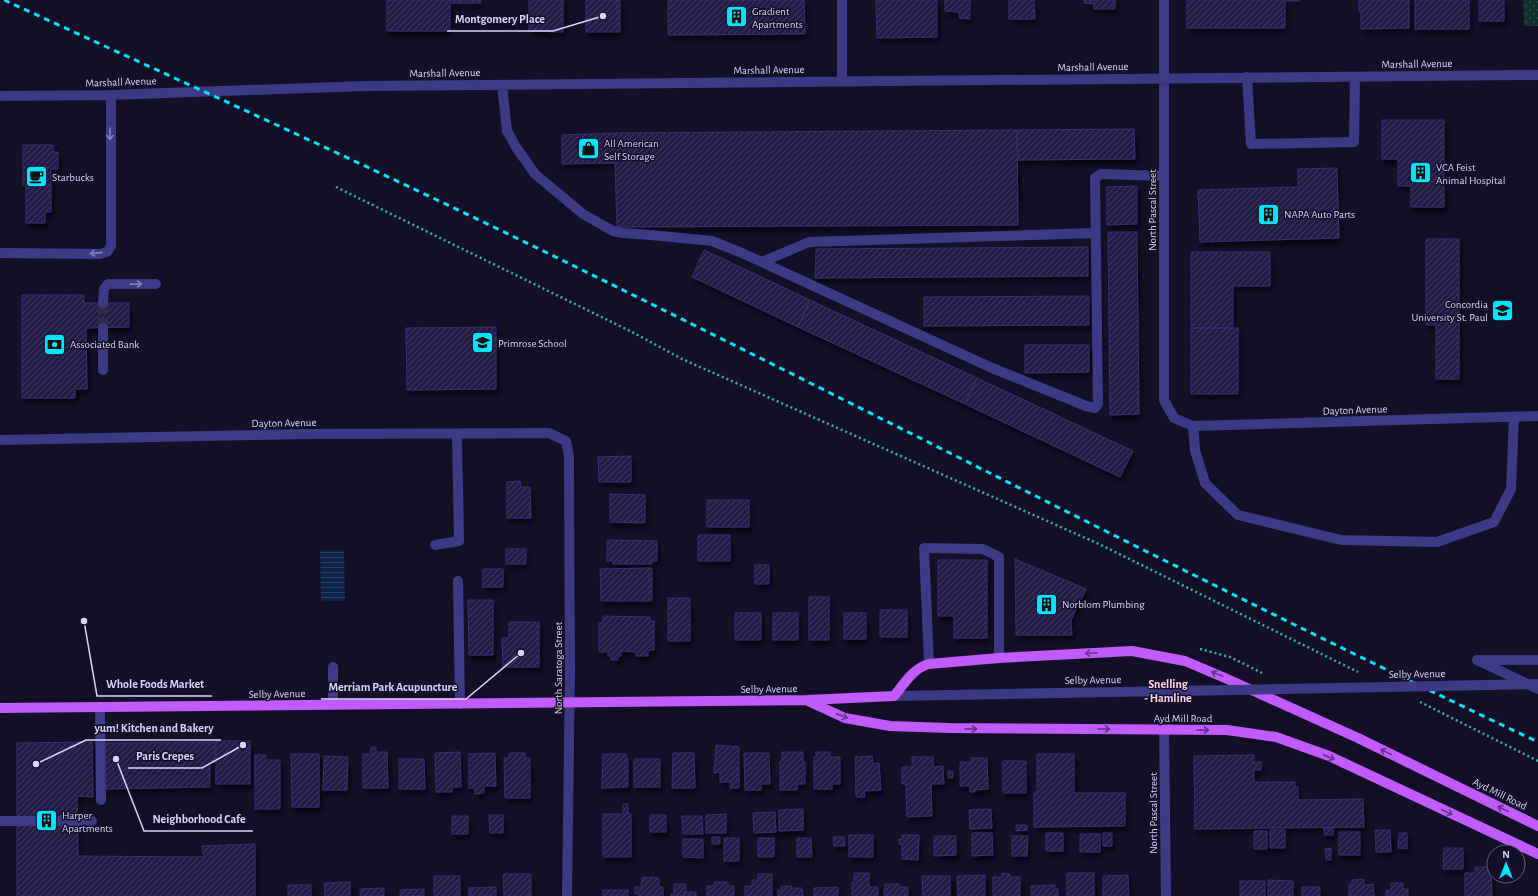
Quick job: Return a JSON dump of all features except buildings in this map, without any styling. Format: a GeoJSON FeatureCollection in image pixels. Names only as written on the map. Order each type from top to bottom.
{"type":"FeatureCollection","features":[{"type":"Feature","properties":{"kind":"main road","name":"Ayd Mill Road"},"geometry":{"type":"LineString","coordinates":[[894,696],[910,676],[922,666],[929,664],[999,658],[1132,651],[1185,661],[1358,738],[1538,826]]}},
{"type":"Feature","properties":{"kind":"main road","name":"Selby Avenue"},"geometry":{"type":"LineString","coordinates":[[0,708],[807,700],[894,696]]}},
{"type":"Feature","properties":{"kind":"main road","name":"Ayd Mill Road"},"geometry":{"type":"LineString","coordinates":[[807,700],[845,718],[890,726],[949,728],[1227,730],[1276,737],[1329,756],[1538,854]]}},
{"type":"Feature","properties":{"kind":"street"},"geometry":{"type":"LineString","coordinates":[[842,0],[842,81]]}},
{"type":"Feature","properties":{"kind":"street","name":"North Pascal Street"},"geometry":{"type":"LineString","coordinates":[[1164,0],[1164,400],[1174,418]]}},
{"type":"Feature","properties":{"kind":"street","name":"Marshall Avenue"},"geometry":{"type":"LineString","coordinates":[[0,96],[111,95],[364,86],[1538,74]]}},
{"type":"Feature","properties":{"kind":"street"},"geometry":{"type":"LineString","coordinates":[[1247,77],[1251,144],[1354,142],[1355,77]]}},
{"type":"Feature","properties":{"kind":"street"},"geometry":{"type":"LineString","coordinates":[[502,85],[507,131],[535,174],[583,214],[613,231],[712,242],[762,262],[992,368],[1086,406],[1095,408],[1098,404],[1095,178],[1101,174],[1164,176]]}},
{"type":"Feature","properties":{"kind":"street"},"geometry":{"type":"LineString","coordinates":[[0,254],[100,254],[107,252],[111,246],[111,95]]}},
{"type":"Feature","properties":{"kind":"street"},"geometry":{"type":"LineString","coordinates":[[762,262],[809,242],[1096,233]]}},
{"type":"Feature","properties":{"kind":"street"},"geometry":{"type":"LineString","coordinates":[[103,303],[104,289],[108,284],[156,284]]}},
{"type":"Feature","properties":{"kind":"street"},"geometry":{"type":"LineString","coordinates":[[103,328],[103,370]]}},
{"type":"Feature","properties":{"kind":"street","name":"Dayton Avenue"},"geometry":{"type":"LineString","coordinates":[[1174,418],[1193,426],[1538,416]]}},
{"type":"Feature","properties":{"kind":"street"},"geometry":{"type":"LineString","coordinates":[[1193,426],[1194,450],[1204,483],[1238,515],[1341,540],[1437,542],[1494,522],[1511,489],[1514,417]]}},
{"type":"Feature","properties":{"kind":"street","name":"Dayton Avenue"},"geometry":{"type":"LineString","coordinates":[[0,440],[307,434],[549,433],[566,441]]}},
{"type":"Feature","properties":{"kind":"street"},"geometry":{"type":"LineString","coordinates":[[435,544],[459,541],[457,434]]}},
{"type":"Feature","properties":{"kind":"street","name":"North Saratoga Street"},"geometry":{"type":"LineString","coordinates":[[566,441],[569,456],[567,896]]}},
{"type":"Feature","properties":{"kind":"street"},"geometry":{"type":"LineString","coordinates":[[929,664],[924,548],[983,549],[999,557],[999,658]]}},
{"type":"Feature","properties":{"kind":"street"},"geometry":{"type":"LineString","coordinates":[[458,581],[460,704]]}},
{"type":"Feature","properties":{"kind":"street"},"geometry":{"type":"LineString","coordinates":[[1538,660],[1477,660],[1538,689]]}},
{"type":"Feature","properties":{"kind":"street"},"geometry":{"type":"LineString","coordinates":[[332,667],[333,705]]}},
{"type":"Feature","properties":{"kind":"street","name":"Selby Avenue"},"geometry":{"type":"LineString","coordinates":[[894,696],[1538,684]]}},
{"type":"Feature","properties":{"kind":"street"},"geometry":{"type":"LineString","coordinates":[[100,708],[101,800]]}},
{"type":"Feature","properties":{"kind":"street","name":"North Pascal Street"},"geometry":{"type":"LineString","coordinates":[[1164,730],[1166,896]]}},
{"type":"Feature","properties":{"kind":"street"},"geometry":{"type":"LineString","coordinates":[[0,821],[92,821]]}},
{"type":"Feature","properties":{"kind":"path"},"geometry":{"type":"LineString","coordinates":[[336,187],[632,332],[682,359],[1099,544],[1361,673]]}},
{"type":"Feature","properties":{"kind":"path"},"geometry":{"type":"LineString","coordinates":[[1418,701],[1538,761]]}},
{"type":"Feature","properties":{"kind":"green space"},"geometry":{"type":"Polygon","coordinates":[[[1523,0],[1538,0],[1538,26],[1524,26],[1523,0]]]}},
{"type":"Feature","properties":{"kind":"water"},"geometry":{"type":"Polygon","coordinates":[[[320,550],[344,550],[345,601],[321,601],[320,550]]]}},
{"type":"Feature","properties":{"kind":"tunnel"},"geometry":{"type":"LineString","coordinates":[[103,303],[103,328]]}},
{"type":"Feature","properties":{"kind":"railway"},"geometry":{"type":"LineString","coordinates":[[4,0],[292,132],[507,233],[1177,567],[1538,742]]}},
{"type":"Feature","properties":{"kind":"place","name":"Montgomery Place"},"geometry":{"type":"Point","coordinates":[603,16]}},
{"type":"Feature","properties":{"kind":"place","name":"Gradient Apartments"},"geometry":{"type":"Point","coordinates":[736,17]}},
{"type":"Feature","properties":{"kind":"place","name":"All American Self Storage"},"geometry":{"type":"Point","coordinates":[588,149]}},
{"type":"Feature","properties":{"kind":"place","name":"VCA Feist Animal Hospital"},"geometry":{"type":"Point","coordinates":[1421,173]}},
{"type":"Feature","properties":{"kind":"place","name":"Starbucks"},"geometry":{"type":"Point","coordinates":[37,177]}},
{"type":"Feature","properties":{"kind":"place","name":"NAPA Auto Parts"},"geometry":{"type":"Point","coordinates":[1269,214]}},
{"type":"Feature","properties":{"kind":"place","name":"Concordia University St. Paul"},"geometry":{"type":"Point","coordinates":[1503,310]}},
{"type":"Feature","properties":{"kind":"place","name":"Primrose School"},"geometry":{"type":"Point","coordinates":[483,343]}},
{"type":"Feature","properties":{"kind":"place","name":"Associated Bank"},"geometry":{"type":"Point","coordinates":[54,344]}},
{"type":"Feature","properties":{"kind":"place","name":"Norblom Plumbing"},"geometry":{"type":"Point","coordinates":[1047,604]}},
{"type":"Feature","properties":{"kind":"place","name":"Whole Foods Market"},"geometry":{"type":"Point","coordinates":[84,621]}},
{"type":"Feature","properties":{"kind":"place","name":"Merriam Park Acupuncture"},"geometry":{"type":"Point","coordinates":[521,653]}},
{"type":"Feature","properties":{"kind":"place","name":"Paris Crepes"},"geometry":{"type":"Point","coordinates":[243,745]}},
{"type":"Feature","properties":{"kind":"place","name":"Neighborhood Cafe"},"geometry":{"type":"Point","coordinates":[116,759]}},
{"type":"Feature","properties":{"kind":"place","name":"yum! Kitchen and Bakery"},"geometry":{"type":"Point","coordinates":[36,764]}},
{"type":"Feature","properties":{"kind":"place","name":"Harper Apartments"},"geometry":{"type":"Point","coordinates":[47,821]}},
{"type":"Feature","properties":{"kind":"district","name":"Snelling - Hamline"},"geometry":{"type":"Point","coordinates":[1168,691]}}]}
